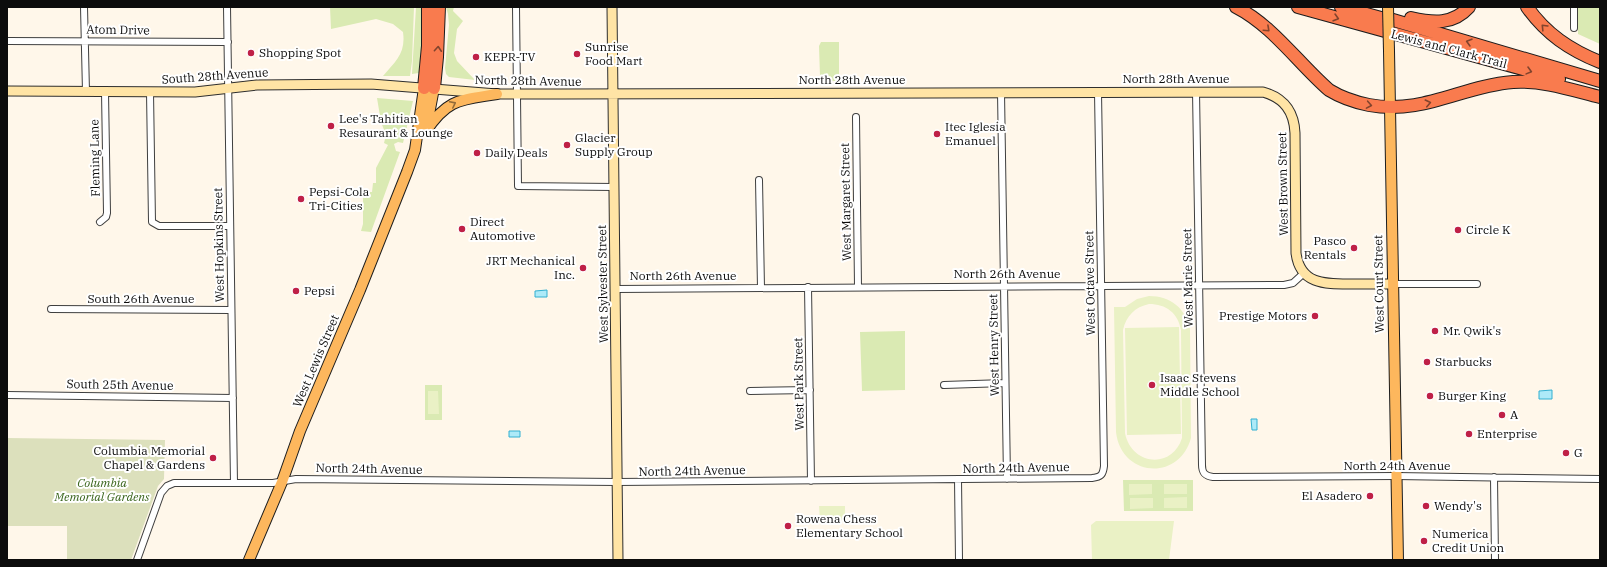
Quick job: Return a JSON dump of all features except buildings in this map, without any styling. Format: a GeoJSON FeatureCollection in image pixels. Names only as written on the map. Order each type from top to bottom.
{"type":"FeatureCollection","features":[{"type":"Feature","properties":{"kind":"highway"},"geometry":{"type":"LineString","coordinates":[[428,7],[429,88]]}},
{"type":"Feature","properties":{"kind":"highway"},"geometry":{"type":"LineString","coordinates":[[429,88],[437,58],[439,7]]}},
{"type":"Feature","properties":{"kind":"highway"},"geometry":{"type":"LineString","coordinates":[[1236,7],[1269,31],[1322,84],[1336,95],[1352,101],[1390,108],[1424,104],[1487,86],[1512,82],[1533,82],[1553,85],[1600,97]]}},
{"type":"Feature","properties":{"kind":"highway","name":"Lewis and Clark Trail"},"geometry":{"type":"LineString","coordinates":[[1298,7],[1600,90]]}},
{"type":"Feature","properties":{"kind":"highway","name":"Lewis and Clark Trail"},"geometry":{"type":"LineString","coordinates":[[1341,7],[1393,20],[1600,81]]}},
{"type":"Feature","properties":{"kind":"highway"},"geometry":{"type":"LineString","coordinates":[[1393,20],[1406,17],[1426,22],[1441,22],[1453,19],[1469,7]]}},
{"type":"Feature","properties":{"kind":"highway"},"geometry":{"type":"LineString","coordinates":[[1527,7],[1540,24],[1553,37],[1575,51],[1600,62]]}},
{"type":"Feature","properties":{"kind":"main road","name":"West Court Street"},"geometry":{"type":"LineString","coordinates":[[1388,7],[1398,560]]}},
{"type":"Feature","properties":{"kind":"main road","name":"West Lewis Street"},"geometry":{"type":"LineString","coordinates":[[249,560],[282,482],[300,431],[360,290],[415,150],[426,131],[429,88]]}},
{"type":"Feature","properties":{"kind":"main road","name":"West Lewis Street"},"geometry":{"type":"LineString","coordinates":[[415,150],[429,88]]}},
{"type":"Feature","properties":{"kind":"main road"},"geometry":{"type":"LineString","coordinates":[[426,131],[435,118],[450,104],[459,100],[497,94]]}},
{"type":"Feature","properties":{"kind":"street"},"geometry":{"type":"LineString","coordinates":[[84,7],[86,92]]}},
{"type":"Feature","properties":{"kind":"street","name":"West Hopkins Street"},"geometry":{"type":"LineString","coordinates":[[227,7],[234,483]]}},
{"type":"Feature","properties":{"kind":"street"},"geometry":{"type":"LineString","coordinates":[[516,7],[518,186],[614,187]]}},
{"type":"Feature","properties":{"kind":"street","name":"West Sylvester Street"},"geometry":{"type":"LineString","coordinates":[[612,7],[618,560]]}},
{"type":"Feature","properties":{"kind":"street"},"geometry":{"type":"LineString","coordinates":[[1574,7],[1574,28]]}},
{"type":"Feature","properties":{"kind":"street","name":"Atom Drive"},"geometry":{"type":"LineString","coordinates":[[7,41],[228,42]]}},
{"type":"Feature","properties":{"kind":"street","name":"South 28th Avenue"},"geometry":{"type":"LineString","coordinates":[[7,91],[195,92],[263,84],[371,84],[429,88]]}},
{"type":"Feature","properties":{"kind":"street","name":"North 28th Avenue"},"geometry":{"type":"LineString","coordinates":[[429,88],[497,94],[1259,91],[1278,98]]}},
{"type":"Feature","properties":{"kind":"street","name":"West Marie Street"},"geometry":{"type":"LineString","coordinates":[[1196,91],[1202,465]]}},
{"type":"Feature","properties":{"kind":"street","name":"Fleming Lane"},"geometry":{"type":"LineString","coordinates":[[100,222],[106,217],[107,213],[105,92]]}},
{"type":"Feature","properties":{"kind":"street"},"geometry":{"type":"LineString","coordinates":[[150,92],[152,219],[154,224],[159,226],[230,226]]}},
{"type":"Feature","properties":{"kind":"street","name":"West Henry Street"},"geometry":{"type":"LineString","coordinates":[[1001,92],[1006,479]]}},
{"type":"Feature","properties":{"kind":"street","name":"West Octave Street"},"geometry":{"type":"LineString","coordinates":[[1098,92],[1104,466],[1102,474]]}},
{"type":"Feature","properties":{"kind":"street","name":"West Brown Street"},"geometry":{"type":"LineString","coordinates":[[1278,98],[1289,110],[1294,124],[1296,253],[1298,264],[1304,273]]}},
{"type":"Feature","properties":{"kind":"street","name":"West Margaret Street"},"geometry":{"type":"LineString","coordinates":[[856,117],[858,287]]}},
{"type":"Feature","properties":{"kind":"street"},"geometry":{"type":"LineString","coordinates":[[759,180],[761,288]]}},
{"type":"Feature","properties":{"kind":"street"},"geometry":{"type":"LineString","coordinates":[[1304,273],[1315,281],[1324,284],[1477,284]]}},
{"type":"Feature","properties":{"kind":"street","name":"North 26th Avenue"},"geometry":{"type":"LineString","coordinates":[[616,289],[1287,284],[1293,283],[1304,273]]}},
{"type":"Feature","properties":{"kind":"street","name":"West Park Street"},"geometry":{"type":"LineString","coordinates":[[808,287],[811,481]]}},
{"type":"Feature","properties":{"kind":"street","name":"South 26th Avenue"},"geometry":{"type":"LineString","coordinates":[[51,309],[231,310]]}},
{"type":"Feature","properties":{"kind":"street"},"geometry":{"type":"LineString","coordinates":[[944,384],[1005,383]]}},
{"type":"Feature","properties":{"kind":"street"},"geometry":{"type":"LineString","coordinates":[[750,391],[810,390]]}},
{"type":"Feature","properties":{"kind":"street","name":"South 25th Avenue"},"geometry":{"type":"LineString","coordinates":[[7,395],[233,398]]}},
{"type":"Feature","properties":{"kind":"street","name":"North 24th Avenue"},"geometry":{"type":"LineString","coordinates":[[1202,465],[1204,473],[1209,477],[1396,476],[1600,479]]}},
{"type":"Feature","properties":{"kind":"street","name":"North 24th Avenue"},"geometry":{"type":"LineString","coordinates":[[137,560],[161,493],[167,486],[174,483],[273,484],[296,479],[617,482],[811,481],[1092,478],[1100,477],[1102,474]]}},
{"type":"Feature","properties":{"kind":"street"},"geometry":{"type":"LineString","coordinates":[[1494,478],[1495,560]]}},
{"type":"Feature","properties":{"kind":"street"},"geometry":{"type":"LineString","coordinates":[[958,479],[959,560]]}},
{"type":"Feature","properties":{"kind":"green space"},"geometry":{"type":"Polygon","coordinates":[[[330,7],[414,7],[410,76],[383,76],[399,56],[403,46],[403,32],[393,24],[376,19],[331,29],[330,7]]]}},
{"type":"Feature","properties":{"kind":"green space"},"geometry":{"type":"Polygon","coordinates":[[[416,7],[423,7],[423,25],[419,73],[412,74],[416,7]]]}},
{"type":"Feature","properties":{"kind":"green space"},"geometry":{"type":"Polygon","coordinates":[[[446,7],[454,7],[453,11],[463,21],[457,29],[454,53],[457,61],[474,79],[480,74],[485,79],[484,81],[449,77],[446,74],[445,68],[449,25],[446,7]]]}},
{"type":"Feature","properties":{"kind":"green space"},"geometry":{"type":"Polygon","coordinates":[[[1578,8],[1600,8],[1600,44],[1578,34],[1578,8]]]}},
{"type":"Feature","properties":{"kind":"green space"},"geometry":{"type":"Polygon","coordinates":[[[821,42],[839,42],[839,81],[824,81],[820,76],[819,46],[821,42]]]}},
{"type":"Feature","properties":{"kind":"green space"},"geometry":{"type":"Polygon","coordinates":[[[377,98],[413,101],[403,143],[398,142],[394,144],[396,151],[400,152],[371,232],[361,231],[363,224],[363,192],[372,192],[373,183],[376,183],[376,168],[388,145],[384,143],[386,135],[381,122],[377,98]]]}},
{"type":"Feature","properties":{"kind":"green space"},"geometry":{"type":"Polygon","coordinates":[[[1149,296],[1164,298],[1170,301],[1181,309],[1190,329],[1191,438],[1185,452],[1175,462],[1163,467],[1151,468],[1139,465],[1128,458],[1120,447],[1116,432],[1114,307],[1125,307],[1137,299],[1149,296]],[[1155,304],[1144,305],[1135,310],[1126,320],[1123,330],[1125,433],[1129,444],[1135,452],[1152,460],[1161,459],[1170,455],[1177,448],[1182,438],[1181,330],[1174,314],[1166,308],[1155,304]]]}},
{"type":"Feature","properties":{"kind":"green space"},"geometry":{"type":"Polygon","coordinates":[[[1179,327],[1181,434],[1127,435],[1125,328],[1179,327]]]}},
{"type":"Feature","properties":{"kind":"green space"},"geometry":{"type":"Polygon","coordinates":[[[905,331],[905,390],[862,391],[860,332],[905,331]]]}},
{"type":"Feature","properties":{"kind":"green space"},"geometry":{"type":"Polygon","coordinates":[[[425,385],[442,385],[442,420],[425,420],[425,385]]]}},
{"type":"Feature","properties":{"kind":"green space"},"geometry":{"type":"Polygon","coordinates":[[[428,391],[438,391],[439,414],[428,414],[428,391]]]}},
{"type":"Feature","properties":{"kind":"green space","name":"Columbia Memorial Gardens"},"geometry":{"type":"Polygon","coordinates":[[[7,438],[165,440],[164,479],[158,486],[131,560],[67,560],[67,526],[7,526],[7,438]]]}},
{"type":"Feature","properties":{"kind":"green space"},"geometry":{"type":"Polygon","coordinates":[[[1123,480],[1193,480],[1193,511],[1124,511],[1123,480]]]}},
{"type":"Feature","properties":{"kind":"green space"},"geometry":{"type":"Polygon","coordinates":[[[1129,484],[1152,484],[1152,494],[1129,495],[1129,484]]]}},
{"type":"Feature","properties":{"kind":"green space"},"geometry":{"type":"Polygon","coordinates":[[[1164,484],[1187,484],[1187,494],[1164,494],[1164,484]]]}},
{"type":"Feature","properties":{"kind":"green space"},"geometry":{"type":"Polygon","coordinates":[[[1187,497],[1187,508],[1164,508],[1164,498],[1187,497]]]}},
{"type":"Feature","properties":{"kind":"green space"},"geometry":{"type":"Polygon","coordinates":[[[1130,498],[1153,498],[1153,508],[1130,509],[1130,498]]]}},
{"type":"Feature","properties":{"kind":"green space"},"geometry":{"type":"Polygon","coordinates":[[[819,506],[845,506],[845,520],[820,521],[819,506]]]}},
{"type":"Feature","properties":{"kind":"green space"},"geometry":{"type":"Polygon","coordinates":[[[1096,521],[1174,521],[1169,560],[1092,560],[1091,525],[1096,521]]]}},
{"type":"Feature","properties":{"kind":"water"},"geometry":{"type":"Polygon","coordinates":[[[547,290],[547,297],[535,297],[535,291],[547,290]]]}},
{"type":"Feature","properties":{"kind":"water"},"geometry":{"type":"Polygon","coordinates":[[[1552,390],[1552,399],[1539,399],[1539,391],[1552,390]]]}},
{"type":"Feature","properties":{"kind":"water"},"geometry":{"type":"Polygon","coordinates":[[[1251,419],[1257,419],[1257,430],[1252,430],[1251,419]]]}},
{"type":"Feature","properties":{"kind":"water"},"geometry":{"type":"Polygon","coordinates":[[[509,431],[520,431],[520,437],[509,437],[509,431]]]}},
{"type":"Feature","properties":{"kind":"place","name":"Shopping Spot"},"geometry":{"type":"Point","coordinates":[251,53]}},
{"type":"Feature","properties":{"kind":"place","name":"Sunrise Food Mart"},"geometry":{"type":"Point","coordinates":[577,54]}},
{"type":"Feature","properties":{"kind":"place","name":"KEPR-TV"},"geometry":{"type":"Point","coordinates":[476,57]}},
{"type":"Feature","properties":{"kind":"place","name":"Lee's Tahitian Resaurant & Lounge"},"geometry":{"type":"Point","coordinates":[331,126]}},
{"type":"Feature","properties":{"kind":"place","name":"Itec Iglesia Emanuel"},"geometry":{"type":"Point","coordinates":[937,134]}},
{"type":"Feature","properties":{"kind":"place","name":"Glacier Supply Group"},"geometry":{"type":"Point","coordinates":[567,145]}},
{"type":"Feature","properties":{"kind":"place","name":"Daily Deals"},"geometry":{"type":"Point","coordinates":[477,153]}},
{"type":"Feature","properties":{"kind":"place","name":"Pepsi-Cola Tri-Cities"},"geometry":{"type":"Point","coordinates":[301,199]}},
{"type":"Feature","properties":{"kind":"place","name":"Direct Automotive"},"geometry":{"type":"Point","coordinates":[462,229]}},
{"type":"Feature","properties":{"kind":"place","name":"Circle K"},"geometry":{"type":"Point","coordinates":[1458,230]}},
{"type":"Feature","properties":{"kind":"place","name":"Pasco Rentals"},"geometry":{"type":"Point","coordinates":[1354,248]}},
{"type":"Feature","properties":{"kind":"place","name":"JRT Mechanical Inc."},"geometry":{"type":"Point","coordinates":[583,268]}},
{"type":"Feature","properties":{"kind":"place","name":"Pepsi"},"geometry":{"type":"Point","coordinates":[296,291]}},
{"type":"Feature","properties":{"kind":"place","name":"Prestige Motors"},"geometry":{"type":"Point","coordinates":[1315,316]}},
{"type":"Feature","properties":{"kind":"place","name":"Mr. Qwik's"},"geometry":{"type":"Point","coordinates":[1435,331]}},
{"type":"Feature","properties":{"kind":"place","name":"Starbucks"},"geometry":{"type":"Point","coordinates":[1427,362]}},
{"type":"Feature","properties":{"kind":"place","name":"Isaac Stevens Middle School"},"geometry":{"type":"Point","coordinates":[1152,385]}},
{"type":"Feature","properties":{"kind":"place","name":"Burger King"},"geometry":{"type":"Point","coordinates":[1430,396]}},
{"type":"Feature","properties":{"kind":"place","name":"A"},"geometry":{"type":"Point","coordinates":[1502,415]}},
{"type":"Feature","properties":{"kind":"place","name":"Enterprise"},"geometry":{"type":"Point","coordinates":[1469,434]}},
{"type":"Feature","properties":{"kind":"place","name":"G"},"geometry":{"type":"Point","coordinates":[1566,453]}},
{"type":"Feature","properties":{"kind":"place","name":"Columbia Memorial Chapel & Gardens"},"geometry":{"type":"Point","coordinates":[213,458]}},
{"type":"Feature","properties":{"kind":"place","name":"El Asadero"},"geometry":{"type":"Point","coordinates":[1370,496]}},
{"type":"Feature","properties":{"kind":"place","name":"Wendy's"},"geometry":{"type":"Point","coordinates":[1426,506]}},
{"type":"Feature","properties":{"kind":"place","name":"Rowena Chess Elementary School"},"geometry":{"type":"Point","coordinates":[788,526]}},
{"type":"Feature","properties":{"kind":"place","name":"Numerica Credit Union"},"geometry":{"type":"Point","coordinates":[1424,541]}}]}
